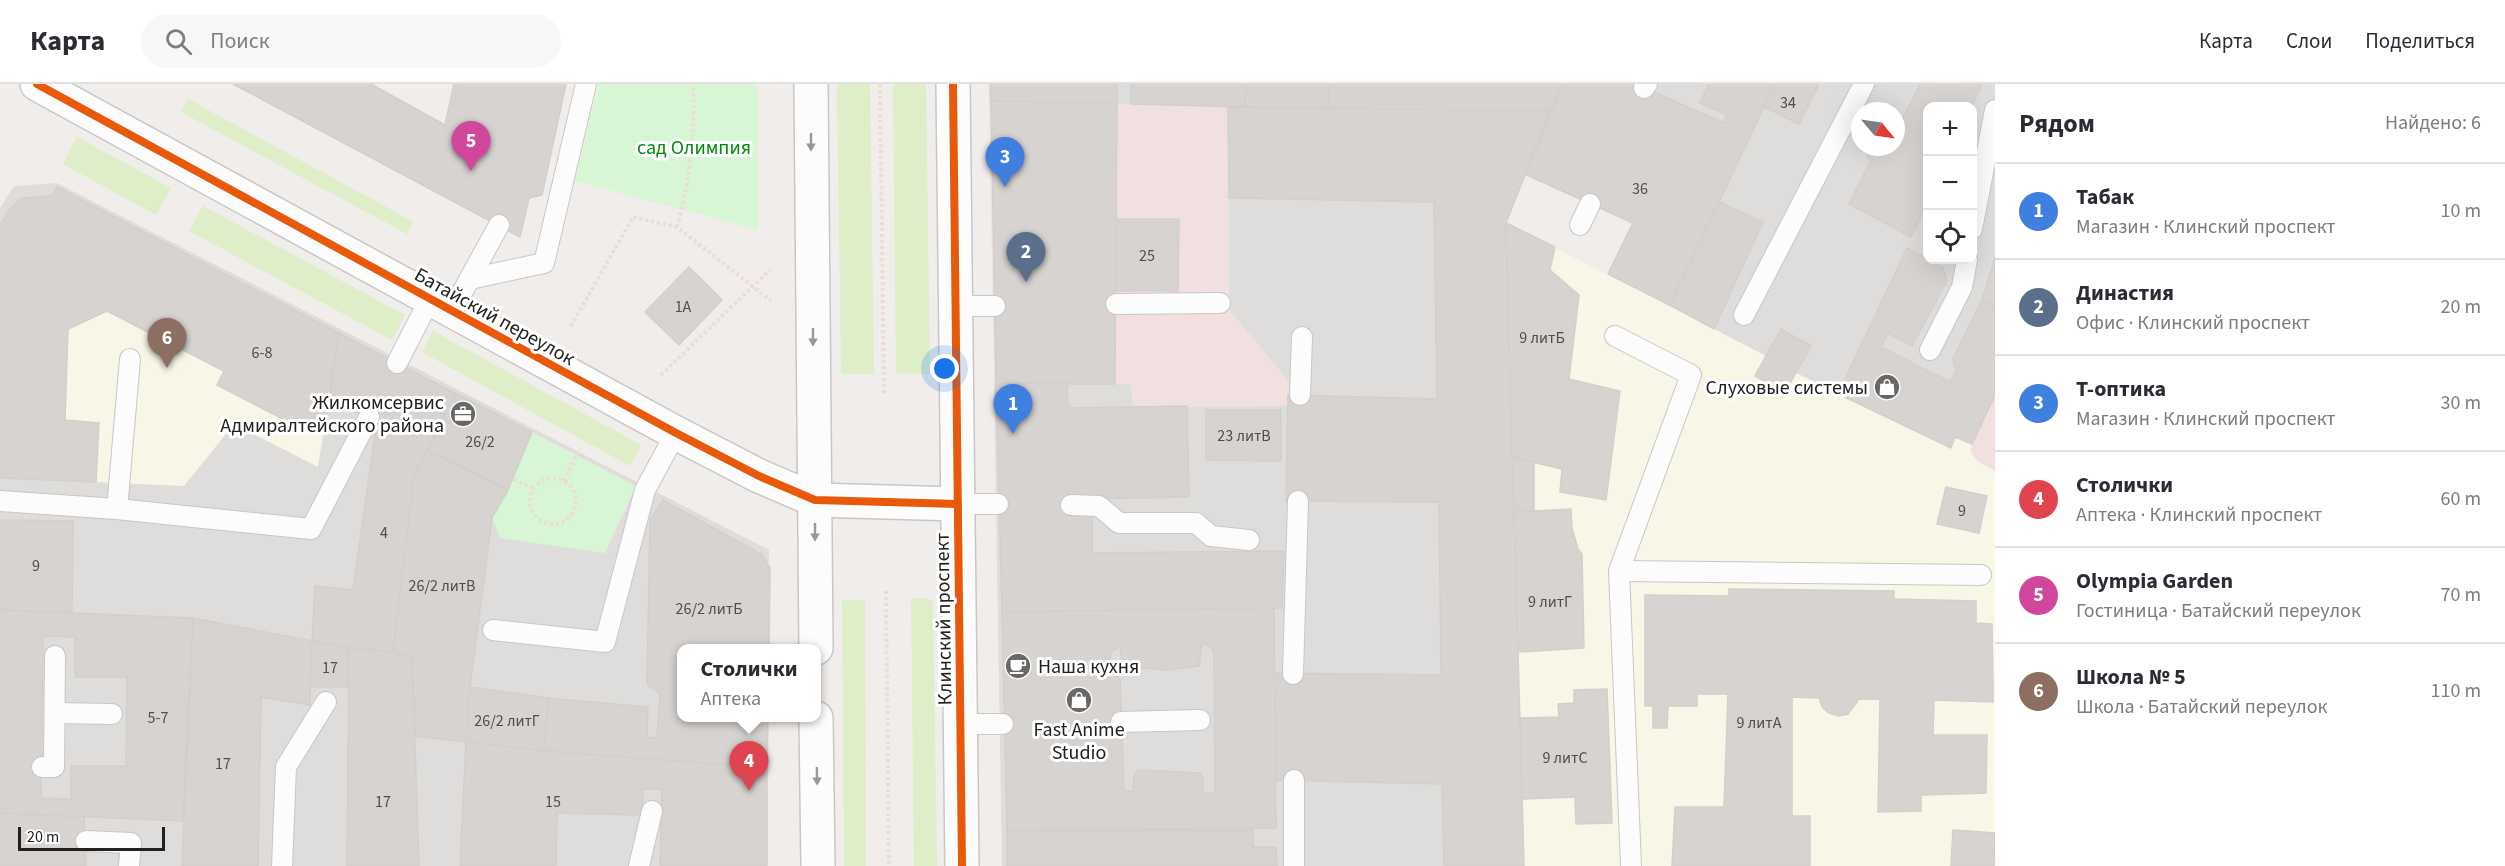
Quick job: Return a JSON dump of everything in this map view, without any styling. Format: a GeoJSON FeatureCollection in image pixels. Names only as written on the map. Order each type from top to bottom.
{"type":"FeatureCollection","features":[{"type":"Feature","properties":{"kind":"street","name":"Батайский переулок"},"geometry":{"type":"LineString","coordinates":[[37,84],[676,433],[759,476],[815,500],[958,504]]}},
{"type":"Feature","properties":{"kind":"street"},"geometry":{"type":"LineString","coordinates":[[811,84],[816,644]]}},
{"type":"Feature","properties":{"kind":"street","name":"Клинский проспект"},"geometry":{"type":"LineString","coordinates":[[953,84],[962,866]]}},
{"type":"Feature","properties":{"kind":"street"},"geometry":{"type":"LineString","coordinates":[[816,722],[818,866]]}},
{"type":"Feature","properties":{"kind":"lane"},"geometry":{"type":"LineString","coordinates":[[470,279],[544,262],[586,84]]}},
{"type":"Feature","properties":{"kind":"lane"},"geometry":{"type":"LineString","coordinates":[[1744,315],[1864,84]]}},
{"type":"Feature","properties":{"kind":"lane"},"geometry":{"type":"LineString","coordinates":[[1976,210],[1995,110]]}},
{"type":"Feature","properties":{"kind":"lane"},"geometry":{"type":"LineString","coordinates":[[1580,225],[1590,204]]}},
{"type":"Feature","properties":{"kind":"lane"},"geometry":{"type":"LineString","coordinates":[[397,363],[441,305],[470,279],[499,225]]}},
{"type":"Feature","properties":{"kind":"lane"},"geometry":{"type":"LineString","coordinates":[[1930,350],[1962,287],[1966,264]]}},
{"type":"Feature","properties":{"kind":"lane"},"geometry":{"type":"LineString","coordinates":[[1116,304],[1220,303]]}},
{"type":"Feature","properties":{"kind":"lane"},"geometry":{"type":"LineString","coordinates":[[956,306],[995,306]]}},
{"type":"Feature","properties":{"kind":"lane"},"geometry":{"type":"LineString","coordinates":[[1615,336],[1691,375],[1619,571],[1632,866]]}},
{"type":"Feature","properties":{"kind":"lane"},"geometry":{"type":"LineString","coordinates":[[1300,395],[1302,337]]}},
{"type":"Feature","properties":{"kind":"lane"},"geometry":{"type":"LineString","coordinates":[[117,509],[130,359]]}},
{"type":"Feature","properties":{"kind":"lane"},"geometry":{"type":"LineString","coordinates":[[0,501],[117,509],[311,530],[369,417]]}},
{"type":"Feature","properties":{"kind":"lane"},"geometry":{"type":"LineString","coordinates":[[494,630],[605,642],[645,490],[676,433]]}},
{"type":"Feature","properties":{"kind":"lane"},"geometry":{"type":"LineString","coordinates":[[1293,674],[1298,501]]}},
{"type":"Feature","properties":{"kind":"lane"},"geometry":{"type":"LineString","coordinates":[[958,504],[998,504]]}},
{"type":"Feature","properties":{"kind":"lane"},"geometry":{"type":"LineString","coordinates":[[1071,505],[1099,506],[1119,523],[1196,522],[1211,536],[1249,540]]}},
{"type":"Feature","properties":{"kind":"lane"},"geometry":{"type":"LineString","coordinates":[[1619,571],[1981,575]]}},
{"type":"Feature","properties":{"kind":"lane"},"geometry":{"type":"LineString","coordinates":[[42,767],[54,767],[55,656]]}},
{"type":"Feature","properties":{"kind":"lane"},"geometry":{"type":"LineString","coordinates":[[282,866],[286,767],[326,702]]}},
{"type":"Feature","properties":{"kind":"lane"},"geometry":{"type":"LineString","coordinates":[[55,713],[112,714]]}},
{"type":"Feature","properties":{"kind":"lane"},"geometry":{"type":"LineString","coordinates":[[1121,722],[1200,720]]}},
{"type":"Feature","properties":{"kind":"lane"},"geometry":{"type":"LineString","coordinates":[[960,724],[1003,724]]}},
{"type":"Feature","properties":{"kind":"lane"},"geometry":{"type":"LineString","coordinates":[[1294,780],[1294,866]]}},
{"type":"Feature","properties":{"kind":"lane"},"geometry":{"type":"LineString","coordinates":[[639,866],[652,811]]}},
{"type":"Feature","properties":{"kind":"lane"},"geometry":{"type":"LineString","coordinates":[[86,841],[131,843],[129,866]]}},
{"type":"Feature","properties":{"kind":"path"},"geometry":{"type":"LineString","coordinates":[[677,227],[683,209],[694,118],[693,84]]}},
{"type":"Feature","properties":{"kind":"path"},"geometry":{"type":"LineString","coordinates":[[880,84],[884,396]]}},
{"type":"Feature","properties":{"kind":"path"},"geometry":{"type":"LineString","coordinates":[[567,333],[633,217],[677,227],[771,301]]}},
{"type":"Feature","properties":{"kind":"path"},"geometry":{"type":"LineString","coordinates":[[656,380],[771,269]]}},
{"type":"Feature","properties":{"kind":"path"},"geometry":{"type":"LineString","coordinates":[[564,481],[580,448]]}},
{"type":"Feature","properties":{"kind":"path"},"geometry":{"type":"LineString","coordinates":[[552,478],[564,481],[572,488],[576,501],[571,515],[559,523],[551,524],[537,517],[531,504],[534,489],[552,478]]}},
{"type":"Feature","properties":{"kind":"path"},"geometry":{"type":"LineString","coordinates":[[514,479],[534,489]]}},
{"type":"Feature","properties":{"kind":"path"},"geometry":{"type":"LineString","coordinates":[[886,591],[889,866]]}},
{"type":"Feature","properties":{"kind":"shaded area"},"geometry":{"type":"Polygon","coordinates":[[[989,84],[1995,84],[1995,395],[1972,444],[1956,437],[1951,448],[1796,373],[1785,392],[1755,376],[1766,356],[1608,274],[1632,223],[1525,175],[1506,223],[1524,866],[1002,866],[994,383],[1131,384],[1133,407],[1288,406],[1289,382],[1229,310],[1228,107],[989,101],[989,84]]]}},
{"type":"Feature","properties":{"kind":"shaded area"},"geometry":{"type":"Polygon","coordinates":[[[989,101],[1228,107],[1229,310],[1289,382],[1288,406],[1133,407],[1131,384],[994,383],[989,101]]]}},
{"type":"Feature","properties":{"kind":"shaded area"},"geometry":{"type":"Polygon","coordinates":[[[57,183],[769,550],[768,644],[677,644],[677,722],[768,722],[766,866],[0,866],[0,208],[14,186],[57,183]]]}},
{"type":"Feature","properties":{"kind":"shaded area"},"geometry":{"type":"Polygon","coordinates":[[[57,187],[339,333],[318,467],[234,424],[184,486],[0,478],[0,225],[9,210],[22,198],[52,196],[57,187]]]}},
{"type":"Feature","properties":{"kind":"shaded area"},"geometry":{"type":"Polygon","coordinates":[[[1506,223],[1766,356],[1755,376],[1785,392],[1796,373],[1950,447],[1955,437],[1972,444],[1970,450],[1977,461],[1995,471],[1995,866],[1524,866],[1506,223]]]}},
{"type":"Feature","properties":{"kind":"shaded area"},"geometry":{"type":"Polygon","coordinates":[[[1995,395],[1995,471],[1977,461],[1970,450],[1995,395]]]}},
{"type":"Feature","properties":{"kind":"green space","name":"сад Олимпия"},"geometry":{"type":"Polygon","coordinates":[[[599,84],[758,84],[758,230],[575,181],[599,84]]]}},
{"type":"Feature","properties":{"kind":"green space"},"geometry":{"type":"Polygon","coordinates":[[[837,84],[870,84],[874,374],[841,374],[837,84]]]}},
{"type":"Feature","properties":{"kind":"green space"},"geometry":{"type":"Polygon","coordinates":[[[893,84],[926,84],[930,374],[896,373],[893,84]]]}},
{"type":"Feature","properties":{"kind":"green space"},"geometry":{"type":"Polygon","coordinates":[[[188,99],[414,222],[407,234],[181,112],[188,99]]]}},
{"type":"Feature","properties":{"kind":"green space"},"geometry":{"type":"Polygon","coordinates":[[[77,137],[171,188],[156,215],[63,164],[77,137]]]}},
{"type":"Feature","properties":{"kind":"green space"},"geometry":{"type":"Polygon","coordinates":[[[203,206],[405,315],[392,340],[189,231],[203,206]]]}},
{"type":"Feature","properties":{"kind":"green space"},"geometry":{"type":"Polygon","coordinates":[[[433,331],[641,445],[630,466],[422,352],[433,331]]]}},
{"type":"Feature","properties":{"kind":"green space"},"geometry":{"type":"Polygon","coordinates":[[[532,432],[636,486],[605,553],[500,538],[492,518],[508,490],[532,432]]]}},
{"type":"Feature","properties":{"kind":"green space"},"geometry":{"type":"Polygon","coordinates":[[[911,598],[925,598],[933,602],[937,866],[914,866],[911,598]]]}},
{"type":"Feature","properties":{"kind":"green space"},"geometry":{"type":"Polygon","coordinates":[[[842,600],[865,600],[866,866],[844,866],[842,600]]]}},
{"type":"Feature","properties":{"kind":"building"},"geometry":{"type":"Polygon","coordinates":[[[233,84],[371,84],[445,125],[454,84],[566,84],[542,195],[529,198],[520,237],[233,84]]]}},
{"type":"Feature","properties":{"kind":"building"},"geometry":{"type":"Polygon","coordinates":[[[991,84],[1117,84],[1117,103],[991,101],[991,84]]]}},
{"type":"Feature","properties":{"kind":"building"},"geometry":{"type":"Polygon","coordinates":[[[1131,84],[1246,84],[1245,107],[1131,104],[1131,84]]]}},
{"type":"Feature","properties":{"kind":"building"},"geometry":{"type":"Polygon","coordinates":[[[1246,84],[1329,84],[1328,109],[1245,107],[1246,84]]]}},
{"type":"Feature","properties":{"kind":"building"},"geometry":{"type":"Polygon","coordinates":[[[1329,84],[1563,84],[1550,111],[1328,109],[1329,84]]]}},
{"type":"Feature","properties":{"kind":"building"},"geometry":{"type":"Polygon","coordinates":[[[1563,84],[1636,84],[1724,123],[1727,115],[1700,103],[1709,84],[1775,84],[1670,305],[1608,274],[1633,223],[1525,174],[1563,84]]]}},
{"type":"Feature","properties":{"kind":"building"},"geometry":{"type":"Polygon","coordinates":[[[1775,84],[1819,84],[1799,124],[1764,107],[1775,84]]]}},
{"type":"Feature","properties":{"kind":"building"},"geometry":{"type":"Polygon","coordinates":[[[1920,84],[1982,84],[1974,102],[1923,102],[1923,212],[1911,237],[1849,204],[1871,160],[1867,158],[1868,156],[1905,156],[1905,114],[1920,84]]]}},
{"type":"Feature","properties":{"kind":"building"},"geometry":{"type":"Polygon","coordinates":[[[991,101],[1117,103],[1115,384],[996,384],[991,101]]]}},
{"type":"Feature","properties":{"kind":"building"},"geometry":{"type":"Polygon","coordinates":[[[1228,107],[1550,111],[1506,223],[1524,866],[1444,866],[1442,784],[1275,780],[1274,673],[1441,675],[1439,502],[1286,501],[1288,395],[1437,399],[1434,202],[1229,198],[1228,107]]]}},
{"type":"Feature","properties":{"kind":"building"},"geometry":{"type":"Polygon","coordinates":[[[57,187],[339,333],[325,426],[312,434],[217,385],[224,371],[107,311],[68,329],[65,420],[99,423],[96,482],[0,478],[0,225],[9,210],[22,198],[52,196],[57,187]]]}},
{"type":"Feature","properties":{"kind":"building"},"geometry":{"type":"Polygon","coordinates":[[[1719,202],[1763,222],[1714,329],[1670,305],[1719,202]]]}},
{"type":"Feature","properties":{"kind":"building"},"geometry":{"type":"Polygon","coordinates":[[[1116,219],[1179,219],[1178,291],[1116,291],[1116,219]]]}},
{"type":"Feature","properties":{"kind":"building"},"geometry":{"type":"Polygon","coordinates":[[[1506,223],[1555,247],[1550,270],[1579,295],[1569,379],[1620,391],[1606,500],[1560,492],[1562,469],[1512,457],[1506,223]]]}},
{"type":"Feature","properties":{"kind":"building"},"geometry":{"type":"Polygon","coordinates":[[[1907,248],[1923,257],[1923,264],[1936,264],[1943,268],[1947,281],[1912,346],[1888,333],[1881,347],[1950,382],[1956,371],[1953,359],[1982,300],[1995,306],[1995,395],[1972,444],[1955,437],[1951,448],[1838,394],[1907,248]]]}},
{"type":"Feature","properties":{"kind":"building"},"geometry":{"type":"Polygon","coordinates":[[[1995,258],[1995,306],[1982,300],[1995,258]]]}},
{"type":"Feature","properties":{"kind":"building"},"geometry":{"type":"Polygon","coordinates":[[[689,267],[722,300],[679,345],[645,312],[689,267]]]}},
{"type":"Feature","properties":{"kind":"building"},"geometry":{"type":"Polygon","coordinates":[[[1781,329],[1811,346],[1785,392],[1755,376],[1781,329]]]}},
{"type":"Feature","properties":{"kind":"building"},"geometry":{"type":"Polygon","coordinates":[[[339,333],[455,393],[414,477],[393,652],[349,648],[312,641],[315,586],[353,590],[375,434],[369,417],[329,403],[339,333]]]}},
{"type":"Feature","properties":{"kind":"building"},"geometry":{"type":"Polygon","coordinates":[[[1067,383],[1068,408],[1187,406],[1189,497],[1070,499],[1092,512],[1092,553],[1284,551],[1282,608],[1002,612],[996,384],[1067,383]]]}},
{"type":"Feature","properties":{"kind":"building"},"geometry":{"type":"Polygon","coordinates":[[[455,393],[532,432],[508,490],[427,450],[455,393]]]}},
{"type":"Feature","properties":{"kind":"building"},"geometry":{"type":"Polygon","coordinates":[[[1206,410],[1281,410],[1281,461],[1206,460],[1206,410]]]}},
{"type":"Feature","properties":{"kind":"building"},"geometry":{"type":"Polygon","coordinates":[[[427,450],[508,490],[492,518],[470,687],[466,742],[415,736],[412,657],[393,652],[414,477],[427,450]]]}},
{"type":"Feature","properties":{"kind":"building"},"geometry":{"type":"Polygon","coordinates":[[[1512,457],[1534,462],[1534,511],[1514,512],[1512,457]]]}},
{"type":"Feature","properties":{"kind":"building"},"geometry":{"type":"Polygon","coordinates":[[[1946,487],[1987,496],[1979,533],[1937,524],[1946,487]]]}},
{"type":"Feature","properties":{"kind":"building"},"geometry":{"type":"Polygon","coordinates":[[[663,500],[761,554],[770,568],[769,644],[677,644],[677,722],[768,722],[767,768],[544,751],[548,698],[648,707],[647,737],[657,738],[660,694],[647,684],[650,520],[663,500]]]}},
{"type":"Feature","properties":{"kind":"building"},"geometry":{"type":"Polygon","coordinates":[[[1571,509],[1572,528],[1578,549],[1582,554],[1584,648],[1518,652],[1514,512],[1571,509]]]}},
{"type":"Feature","properties":{"kind":"building"},"geometry":{"type":"Polygon","coordinates":[[[0,520],[73,521],[72,613],[0,610],[0,520]]]}},
{"type":"Feature","properties":{"kind":"building"},"geometry":{"type":"Polygon","coordinates":[[[1729,589],[1894,591],[1894,599],[1976,601],[1976,623],[1992,624],[1993,702],[1934,700],[1933,735],[1987,735],[1986,793],[1921,795],[1921,811],[1878,812],[1880,699],[1859,699],[1848,714],[1839,716],[1829,713],[1822,707],[1819,698],[1792,697],[1792,816],[1810,816],[1810,866],[1672,866],[1675,807],[1724,807],[1728,694],[1697,694],[1697,706],[1668,706],[1667,728],[1653,728],[1653,706],[1645,706],[1645,595],[1729,596],[1729,589]]]}},
{"type":"Feature","properties":{"kind":"building"},"geometry":{"type":"Polygon","coordinates":[[[1274,608],[1276,828],[1007,831],[1002,612],[1274,608]],[[1202,644],[1199,666],[1167,670],[1128,667],[1122,663],[1120,646],[1110,653],[1111,671],[1120,679],[1124,790],[1133,792],[1134,775],[1139,770],[1200,773],[1203,777],[1203,793],[1215,793],[1214,652],[1210,646],[1202,644]]]}},
{"type":"Feature","properties":{"kind":"building"},"geometry":{"type":"Polygon","coordinates":[[[0,610],[193,618],[183,821],[0,813],[0,610]],[[43,636],[41,798],[71,799],[71,766],[126,766],[127,677],[75,677],[75,637],[43,636]]]}},
{"type":"Feature","properties":{"kind":"building"},"geometry":{"type":"Polygon","coordinates":[[[193,618],[312,641],[310,705],[261,697],[258,866],[182,866],[193,618]]]}},
{"type":"Feature","properties":{"kind":"building"},"geometry":{"type":"Polygon","coordinates":[[[312,641],[349,648],[350,687],[310,687],[312,641]]]}},
{"type":"Feature","properties":{"kind":"building"},"geometry":{"type":"Polygon","coordinates":[[[349,648],[393,652],[412,657],[419,866],[347,866],[349,648]]]}},
{"type":"Feature","properties":{"kind":"building"},"geometry":{"type":"Polygon","coordinates":[[[470,687],[548,698],[544,751],[466,742],[470,687]]]}},
{"type":"Feature","properties":{"kind":"building"},"geometry":{"type":"Polygon","coordinates":[[[1607,689],[1612,823],[1576,824],[1575,797],[1522,799],[1520,718],[1559,717],[1558,704],[1574,703],[1574,690],[1607,689]]]}},
{"type":"Feature","properties":{"kind":"building"},"geometry":{"type":"Polygon","coordinates":[[[466,742],[544,751],[767,768],[767,866],[660,866],[662,789],[643,789],[642,815],[557,813],[556,866],[460,866],[466,742]]]}},
{"type":"Feature","properties":{"kind":"building"},"geometry":{"type":"Polygon","coordinates":[[[0,813],[84,817],[86,866],[0,866],[0,813]]]}},
{"type":"Feature","properties":{"kind":"building"},"geometry":{"type":"Polygon","coordinates":[[[1253,830],[1253,847],[1276,847],[1277,866],[1007,866],[1007,831],[1253,830]]]}},
{"type":"Feature","properties":{"kind":"building"},"geometry":{"type":"Polygon","coordinates":[[[1953,830],[1995,833],[1994,866],[1951,866],[1953,830]]]}},
{"type":"Feature","properties":{"kind":"cycle path"},"geometry":{"type":"LineString","coordinates":[[37,84],[676,433],[759,476],[815,500],[958,504]]}},
{"type":"Feature","properties":{"kind":"cycle path"},"geometry":{"type":"LineString","coordinates":[[953,84],[962,866]]}},
{"type":"Feature","properties":{"kind":"place","name":"Olympiа Garden"},"geometry":{"type":"Point","coordinates":[471,171]}},
{"type":"Feature","properties":{"kind":"place","name":"Т-оптика"},"geometry":{"type":"Point","coordinates":[1005,187]}},
{"type":"Feature","properties":{"kind":"place","name":"Династия"},"geometry":{"type":"Point","coordinates":[1026,282]}},
{"type":"Feature","properties":{"kind":"place","name":"Школа № 5"},"geometry":{"type":"Point","coordinates":[167,368]}},
{"type":"Feature","properties":{"kind":"place","name":"Слуховые системы"},"geometry":{"type":"Point","coordinates":[1887,387]}},
{"type":"Feature","properties":{"kind":"place","name":"Жилкомсервис Адмиралтейского района"},"geometry":{"type":"Point","coordinates":[463,414]}},
{"type":"Feature","properties":{"kind":"place","name":"Табак"},"geometry":{"type":"Point","coordinates":[1013,434]}},
{"type":"Feature","properties":{"kind":"place","name":"Наша кухня"},"geometry":{"type":"Point","coordinates":[1018,666]}},
{"type":"Feature","properties":{"kind":"place","name":"Fast Anime Studio"},"geometry":{"type":"Point","coordinates":[1079,700]}},
{"type":"Feature","properties":{"kind":"place","name":"Столички"},"geometry":{"type":"Point","coordinates":[749,791]}}]}
